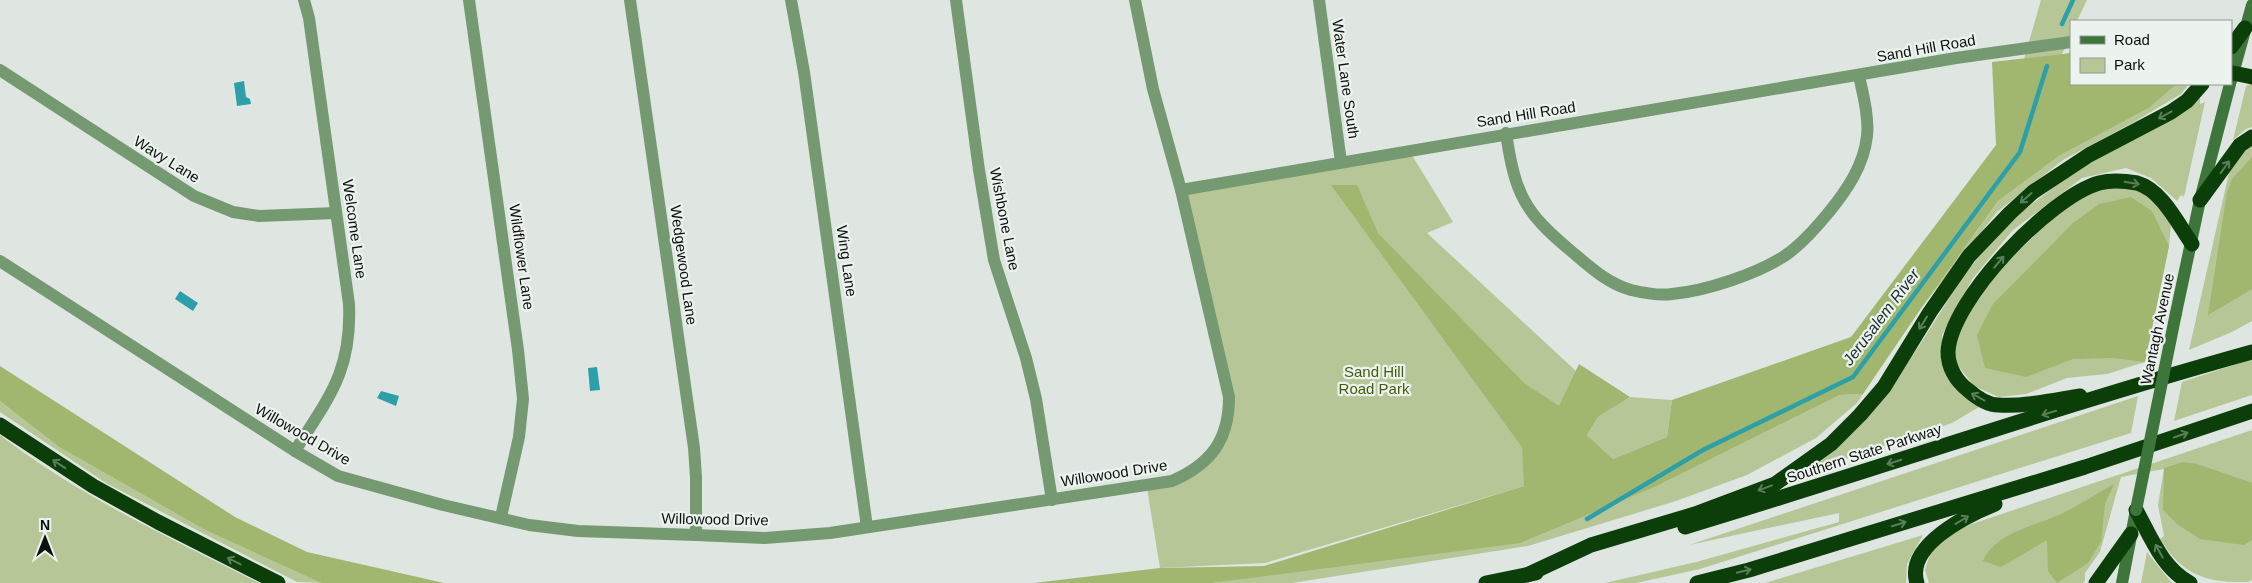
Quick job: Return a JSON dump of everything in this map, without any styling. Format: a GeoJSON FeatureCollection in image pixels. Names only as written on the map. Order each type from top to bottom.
{"type":"FeatureCollection","features":[{"type":"Feature","properties":{"kind":"highway"},"geometry":{"type":"LineString","coordinates":[[2232,44],[2238,29]]}},
{"type":"Feature","properties":{"kind":"highway"},"geometry":{"type":"LineString","coordinates":[[2232,79],[2252,77]]}},
{"type":"Feature","properties":{"kind":"highway"},"geometry":{"type":"LineString","coordinates":[[1527,575],[1592,545],[1694,514],[1775,484],[1831,444],[1884,387],[1930,312],[1968,256],[2010,213],[2033,192],[2089,155],[2171,112],[2187,101],[2201,85]]}},
{"type":"Feature","properties":{"kind":"highway"},"geometry":{"type":"LineString","coordinates":[[2200,200],[2240,145],[2252,137]]}},
{"type":"Feature","properties":{"kind":"highway"},"geometry":{"type":"LineString","coordinates":[[2129,389],[1996,405],[1976,397],[1959,383],[1950,368],[1948,352],[1951,332],[1970,298],[2008,252],[2057,207],[2080,191],[2101,182],[2139,184],[2158,196],[2192,244]]}},
{"type":"Feature","properties":{"kind":"highway"},"geometry":{"type":"LineString","coordinates":[[2202,366],[2252,347]]}},
{"type":"Feature","properties":{"kind":"highway","name":"Southern State Parkway"},"geometry":{"type":"LineString","coordinates":[[1486,583],[1527,575],[1825,485],[1967,438],[2252,352]]}},
{"type":"Feature","properties":{"kind":"highway"},"geometry":{"type":"LineString","coordinates":[[1697,583],[1749,570],[2085,467],[2252,411]]}},
{"type":"Feature","properties":{"kind":"highway"},"geometry":{"type":"LineString","coordinates":[[0,425],[93,486],[158,522],[278,583]]}},
{"type":"Feature","properties":{"kind":"highway"},"geometry":{"type":"LineString","coordinates":[[1918,583],[1917,563],[1938,534],[1979,510],[2085,467]]}},
{"type":"Feature","properties":{"kind":"highway"},"geometry":{"type":"LineString","coordinates":[[2136,510],[2167,565],[2180,578],[2190,583]]}},
{"type":"Feature","properties":{"kind":"highway"},"geometry":{"type":"LineString","coordinates":[[2096,583],[2132,534]]}},
{"type":"Feature","properties":{"kind":"main road","name":"Wantagh Avenue"},"geometry":{"type":"LineString","coordinates":[[2232,72],[2238,29],[2252,5]]}},
{"type":"Feature","properties":{"kind":"main road","name":"Wantagh Avenue"},"geometry":{"type":"LineString","coordinates":[[2122,583],[2200,200],[2229,85]]}},
{"type":"Feature","properties":{"kind":"street","name":"Welcome Lane"},"geometry":{"type":"LineString","coordinates":[[296,451],[335,386],[349,342],[349,304],[309,18],[304,0]]}},
{"type":"Feature","properties":{"kind":"street","name":"Wildflower Lane"},"geometry":{"type":"LineString","coordinates":[[469,0],[517,340],[523,399],[519,437],[501,517]]}},
{"type":"Feature","properties":{"kind":"street","name":"Wedgewood Lane"},"geometry":{"type":"LineString","coordinates":[[630,0],[694,448],[696,535]]}},
{"type":"Feature","properties":{"kind":"street","name":"Wing Lane"},"geometry":{"type":"LineString","coordinates":[[791,0],[804,72],[867,527]]}},
{"type":"Feature","properties":{"kind":"street","name":"Wishbone Lane"},"geometry":{"type":"LineString","coordinates":[[956,0],[979,170],[994,260],[1026,358],[1036,399],[1052,500]]}},
{"type":"Feature","properties":{"kind":"street"},"geometry":{"type":"LineString","coordinates":[[1135,0],[1153,90],[1181,190]]}},
{"type":"Feature","properties":{"kind":"street","name":"Water Lane South"},"geometry":{"type":"LineString","coordinates":[[1323,1],[1341,162]]}},
{"type":"Feature","properties":{"kind":"street","name":"Sand Hill Road"},"geometry":{"type":"LineString","coordinates":[[1181,190],[1965,57],[2070,42]]}},
{"type":"Feature","properties":{"kind":"street","name":"Wavy Lane"},"geometry":{"type":"LineString","coordinates":[[0,70],[194,196],[233,212],[259,216],[336,213]]}},
{"type":"Feature","properties":{"kind":"street"},"geometry":{"type":"LineString","coordinates":[[1506,134],[1510,165],[1523,200],[1533,215],[1550,233],[1598,273],[1615,284],[1646,293],[1672,294],[1700,289],[1760,268],[1786,255],[1812,232],[1844,193],[1855,175],[1864,152],[1868,134],[1859,76]]}},
{"type":"Feature","properties":{"kind":"street","name":"Willowood Drive"},"geometry":{"type":"LineString","coordinates":[[0,261],[338,476],[443,505],[529,525],[578,531],[765,538],[830,533],[1052,500],[1172,481],[1189,474],[1210,456],[1221,440],[1229,415],[1229,397],[1181,190]]}},
{"type":"Feature","properties":{"kind":"green space"},"geometry":{"type":"Polygon","coordinates":[[[2041,0],[2087,0],[2077,20],[2070,20],[2070,37],[2062,54],[2024,59],[2041,0]]]}},
{"type":"Feature","properties":{"kind":"green space"},"geometry":{"type":"Polygon","coordinates":[[[2070,53],[2070,85],[2176,85],[2149,108],[2059,156],[1998,201],[1922,307],[1863,394],[1840,395],[1659,485],[1520,543],[1212,583],[1034,583],[1160,568],[1264,566],[1524,486],[1522,447],[1331,185],[1357,185],[1378,233],[1524,383],[1559,406],[1579,364],[1630,397],[1598,417],[1587,435],[1613,459],[1667,437],[1672,400],[1851,337],[1996,145],[1992,62],[2070,53]]]}},
{"type":"Feature","properties":{"kind":"green space"},"geometry":{"type":"Polygon","coordinates":[[[2252,83],[2252,127],[2246,129],[2233,140],[2246,86],[2252,83]]]}},
{"type":"Feature","properties":{"kind":"green space"},"geometry":{"type":"Polygon","coordinates":[[[2176,85],[2188,85],[2181,94],[2063,160],[1997,212],[1922,307],[1998,201],[2059,156],[2149,108],[2176,85]]]}},
{"type":"Feature","properties":{"kind":"green space"},"geometry":{"type":"Polygon","coordinates":[[[2200,98],[2200,104],[2205,102],[2184,197],[2181,195],[2177,201],[2151,178],[2126,168],[2082,178],[2013,230],[1973,278],[1942,335],[1942,363],[1954,388],[1979,407],[1952,423],[1818,468],[1816,462],[1867,418],[1919,346],[1964,275],[2007,223],[2077,170],[2147,132],[2200,98]]]}},
{"type":"Feature","properties":{"kind":"green space"},"geometry":{"type":"Polygon","coordinates":[[[2252,146],[2252,321],[2232,332],[2189,350],[2230,168],[2243,151],[2252,146]]]}},
{"type":"Feature","properties":{"kind":"green space","name":"Sand Hill Road Park"},"geometry":{"type":"Polygon","coordinates":[[[1410,152],[1453,222],[1427,233],[1576,371],[1524,486],[1265,563],[1160,568],[1147,488],[1190,476],[1231,415],[1183,191],[1410,152]]]}},
{"type":"Feature","properties":{"kind":"green space"},"geometry":{"type":"Polygon","coordinates":[[[2252,157],[2252,289],[2208,315],[2227,192],[2232,179],[2252,157]]]}},
{"type":"Feature","properties":{"kind":"green space"},"geometry":{"type":"Polygon","coordinates":[[[2099,187],[2136,187],[2158,202],[2171,226],[2169,246],[2145,362],[2107,374],[2067,378],[2026,394],[1999,397],[1974,386],[1956,363],[1954,338],[1965,315],[2003,266],[2058,213],[2099,187]]]}},
{"type":"Feature","properties":{"kind":"green space"},"geometry":{"type":"Polygon","coordinates":[[[2131,197],[2152,211],[2169,246],[2145,362],[2114,358],[2073,359],[2026,377],[1985,368],[1977,335],[1993,304],[2073,223],[2099,204],[2131,197]]]}},
{"type":"Feature","properties":{"kind":"green space"},"geometry":{"type":"Polygon","coordinates":[[[2252,359],[2252,395],[2174,421],[2182,382],[2252,359]]]}},
{"type":"Feature","properties":{"kind":"green space"},"geometry":{"type":"Polygon","coordinates":[[[0,366],[235,517],[307,552],[444,583],[321,583],[205,530],[59,447],[0,401],[0,366]]]}},
{"type":"Feature","properties":{"kind":"green space"},"geometry":{"type":"Polygon","coordinates":[[[1863,394],[1857,403],[1816,438],[1747,475],[1676,501],[1528,546],[1292,583],[1212,583],[1240,579],[1659,485],[1840,395],[1863,394]]]}},
{"type":"Feature","properties":{"kind":"green space"},"geometry":{"type":"Polygon","coordinates":[[[2138,396],[2131,433],[1700,569],[1636,583],[1605,583],[1696,562],[1839,522],[1839,513],[1689,545],[2138,396]]]}},
{"type":"Feature","properties":{"kind":"green space"},"geometry":{"type":"Polygon","coordinates":[[[1630,397],[1672,400],[1667,437],[1613,459],[1587,435],[1598,417],[1630,397]]]}},
{"type":"Feature","properties":{"kind":"green space"},"geometry":{"type":"Polygon","coordinates":[[[0,401],[59,447],[205,530],[321,583],[297,582],[106,483],[0,412],[0,401]]]}},
{"type":"Feature","properties":{"kind":"green space"},"geometry":{"type":"Polygon","coordinates":[[[2252,430],[2252,580],[2248,582],[2220,581],[2196,574],[2186,569],[2168,551],[2160,539],[2164,536],[2158,505],[2164,469],[2121,477],[2100,552],[2085,573],[2083,583],[1929,583],[1925,570],[1933,545],[1957,529],[2252,430]]]}},
{"type":"Feature","properties":{"kind":"green space"},"geometry":{"type":"Polygon","coordinates":[[[0,435],[61,478],[93,497],[259,583],[0,583],[0,435]]]}},
{"type":"Feature","properties":{"kind":"green space"},"geometry":{"type":"Polygon","coordinates":[[[2183,462],[2197,464],[2252,483],[2252,540],[2244,545],[2200,539],[2177,524],[2163,510],[2164,468],[2183,462]]]}},
{"type":"Feature","properties":{"kind":"green space"},"geometry":{"type":"Polygon","coordinates":[[[2114,484],[2105,504],[2101,542],[2088,563],[2057,583],[2048,571],[2047,540],[2001,567],[1983,561],[1998,542],[2020,530],[2079,505],[2114,484]]]}},
{"type":"Feature","properties":{"kind":"green space"},"geometry":{"type":"Polygon","coordinates":[[[1923,535],[1907,564],[1906,583],[1765,583],[1923,535]]]}},
{"type":"Feature","properties":{"kind":"green space"},"geometry":{"type":"Polygon","coordinates":[[[2147,552],[2150,556],[2172,583],[2141,583],[2147,552]]]}},
{"type":"Feature","properties":{"kind":"water"},"geometry":{"type":"Polygon","coordinates":[[[244,81],[246,97],[250,99],[251,104],[237,106],[234,83],[244,81]]]}},
{"type":"Feature","properties":{"kind":"water"},"geometry":{"type":"Polygon","coordinates":[[[180,291],[198,303],[193,311],[175,299],[180,291]]]}},
{"type":"Feature","properties":{"kind":"water"},"geometry":{"type":"Polygon","coordinates":[[[597,367],[600,390],[590,391],[588,368],[597,367]]]}},
{"type":"Feature","properties":{"kind":"water"},"geometry":{"type":"Polygon","coordinates":[[[381,391],[399,396],[396,406],[377,398],[381,391]]]}},
{"type":"Feature","properties":{"kind":"waterway","name":"Jerusalem River"},"geometry":{"type":"LineString","coordinates":[[2062,24],[2073,0]]}},
{"type":"Feature","properties":{"kind":"waterway","name":"Jerusalem River"},"geometry":{"type":"LineString","coordinates":[[1587,519],[1703,450],[1853,377],[2020,152],[2047,66]]}}]}
